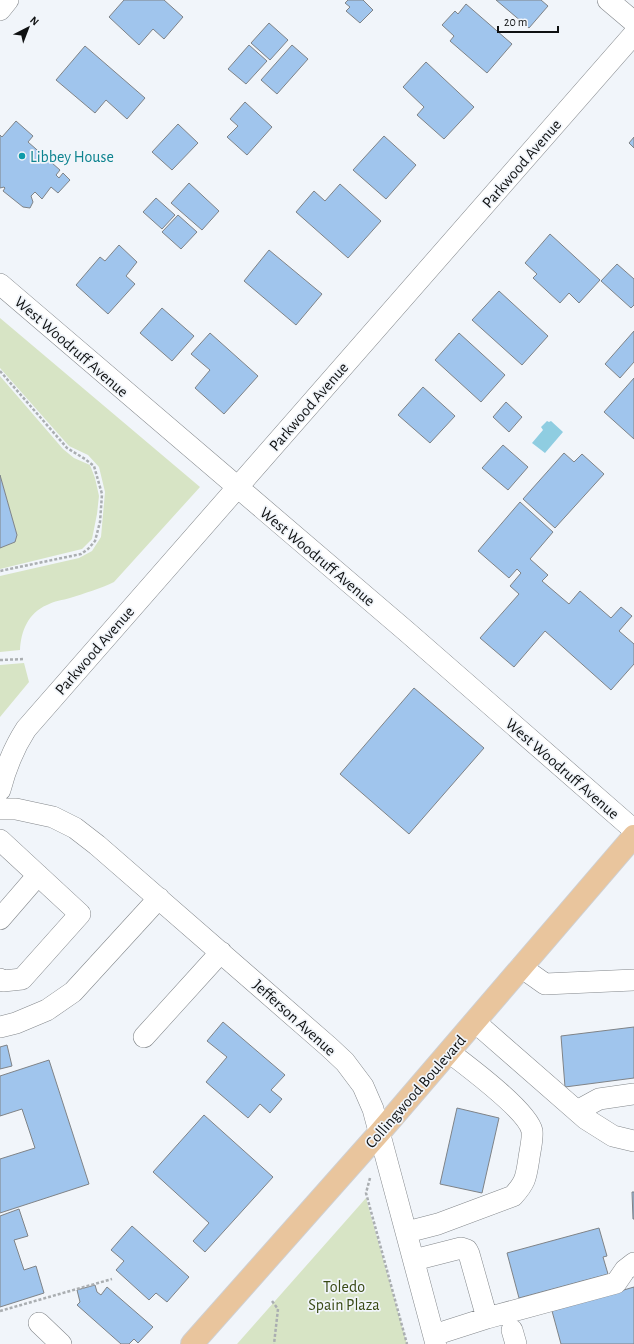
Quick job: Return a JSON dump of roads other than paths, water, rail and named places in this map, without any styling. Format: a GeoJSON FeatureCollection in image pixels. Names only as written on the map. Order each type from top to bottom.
{"type":"FeatureCollection","features":[{"type":"Feature","properties":{"kind":"main road","name":"Collingwood Boulevard"},"geometry":{"type":"LineString","coordinates":[[192,1344],[380,1132],[634,836]]}},
{"type":"Feature","properties":{"kind":"street"},"geometry":{"type":"LineString","coordinates":[[0,10],[8,0]]}},
{"type":"Feature","properties":{"kind":"street"},"geometry":{"type":"LineString","coordinates":[[608,0],[634,22]]}},
{"type":"Feature","properties":{"kind":"street","name":"Parkwood Avenue"},"geometry":{"type":"LineString","coordinates":[[0,802],[6,766],[26,729],[634,34]]}},
{"type":"Feature","properties":{"kind":"street","name":"West Woodruff Avenue"},"geometry":{"type":"LineString","coordinates":[[0,284],[406,631],[634,830]]}},
{"type":"Feature","properties":{"kind":"street","name":"Jefferson Avenue"},"geometry":{"type":"LineString","coordinates":[[0,802],[16,809],[31,811],[53,818],[75,828],[159,898],[346,1062],[363,1086],[373,1109],[435,1340]]}},
{"type":"Feature","properties":{"kind":"street"},"geometry":{"type":"LineString","coordinates":[[0,840],[80,914],[22,979],[3,982],[0,979]]}},
{"type":"Feature","properties":{"kind":"street"},"geometry":{"type":"LineString","coordinates":[[0,919],[38,875]]}},
{"type":"Feature","properties":{"kind":"street"},"geometry":{"type":"LineString","coordinates":[[0,1027],[16,1023],[47,1010],[73,992],[159,898]]}},
{"type":"Feature","properties":{"kind":"street"},"geometry":{"type":"LineString","coordinates":[[144,1037],[221,952]]}},
{"type":"Feature","properties":{"kind":"street"},"geometry":{"type":"LineString","coordinates":[[521,967],[545,984],[634,980]]}},
{"type":"Feature","properties":{"kind":"street"},"geometry":{"type":"LineString","coordinates":[[475,1022],[586,1119],[613,1136],[634,1141]]}},
{"type":"Feature","properties":{"kind":"street"},"geometry":{"type":"LineString","coordinates":[[407,1232],[438,1224],[513,1196],[521,1187],[526,1178],[532,1132],[529,1122],[473,1070],[449,1052]]}},
{"type":"Feature","properties":{"kind":"street"},"geometry":{"type":"LineString","coordinates":[[577,1111],[599,1099],[634,1094]]}},
{"type":"Feature","properties":{"kind":"street"},"geometry":{"type":"LineString","coordinates":[[414,1260],[461,1248],[467,1250],[487,1318]]}},
{"type":"Feature","properties":{"kind":"street"},"geometry":{"type":"LineString","coordinates":[[435,1340],[487,1318],[616,1283],[625,1270],[634,1263]]}},
{"type":"Feature","properties":{"kind":"street"},"geometry":{"type":"LineString","coordinates":[[39,1323],[61,1344]]}},
{"type":"Feature","properties":{"kind":"water"},"geometry":{"type":"Polygon","coordinates":[[[547,421],[551,421],[563,432],[545,453],[532,443],[543,430],[541,427],[547,421]]]}},
{"type":"Feature","properties":{"kind":"place","name":"Libbey House"},"geometry":{"type":"Point","coordinates":[22,156]}},
{"type":"Feature","properties":{"kind":"park label","name":"Toledo Spain Plaza"},"geometry":{"type":"Point","coordinates":[344,1295]}}]}
